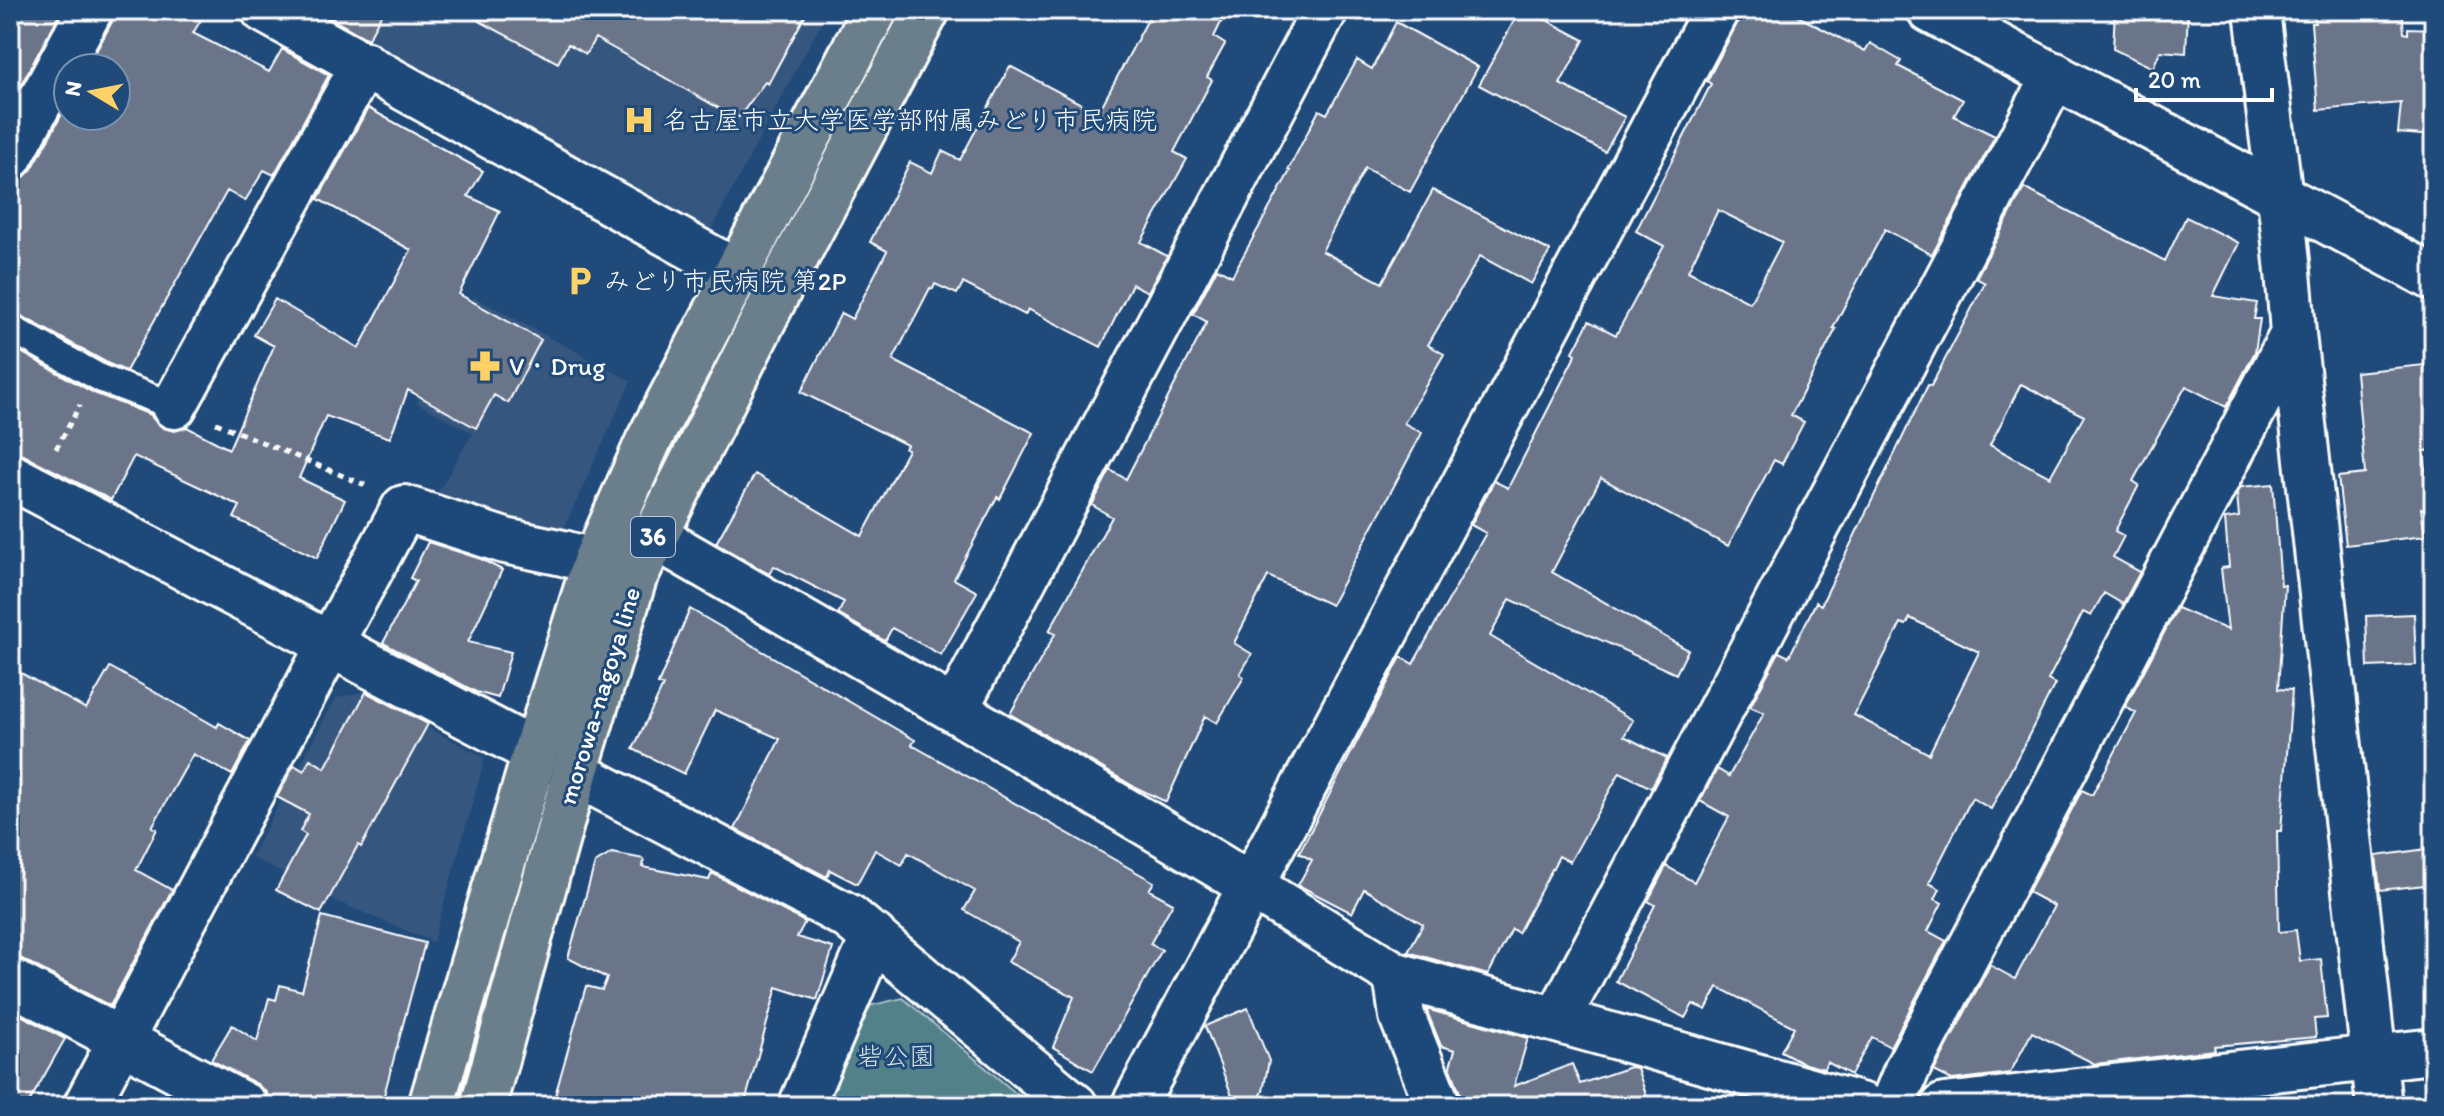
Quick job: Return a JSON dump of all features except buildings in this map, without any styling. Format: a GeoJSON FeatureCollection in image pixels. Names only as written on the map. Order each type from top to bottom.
{"type":"FeatureCollection","features":[{"type":"Feature","properties":{"kind":"main road","name":"morowa-nagoya line"},"geometry":{"type":"LineString","coordinates":[[431,1106],[595,562],[648,442],[875,10]]}},
{"type":"Feature","properties":{"kind":"main road","name":"morowa-nagoya line"},"geometry":{"type":"LineString","coordinates":[[483,1106],[575,773],[634,578],[774,299],[927,10]]}},
{"type":"Feature","properties":{"kind":"street"},"geometry":{"type":"LineString","coordinates":[[10,157],[90,10]]}},
{"type":"Feature","properties":{"kind":"street"},"geometry":{"type":"LineString","coordinates":[[264,10],[738,273]]}},
{"type":"Feature","properties":{"kind":"street"},"geometry":{"type":"LineString","coordinates":[[955,710],[1325,10]]}},
{"type":"Feature","properties":{"kind":"street"},"geometry":{"type":"LineString","coordinates":[[1134,1106],[1716,10]]}},
{"type":"Feature","properties":{"kind":"street"},"geometry":{"type":"LineString","coordinates":[[1930,10],[2434,278]]}},
{"type":"Feature","properties":{"kind":"street"},"geometry":{"type":"LineString","coordinates":[[2257,10],[2288,251],[2293,334],[2379,1106]]}},
{"type":"Feature","properties":{"kind":"street"},"geometry":{"type":"LineString","coordinates":[[174,406],[364,64]]}},
{"type":"Feature","properties":{"kind":"street"},"geometry":{"type":"LineString","coordinates":[[1557,1020],[2055,75]]}},
{"type":"Feature","properties":{"kind":"street"},"geometry":{"type":"LineString","coordinates":[[1892,1106],[1908,1067],[2293,334]]}},
{"type":"Feature","properties":{"kind":"street"},"geometry":{"type":"LineString","coordinates":[[20,491],[329,644],[849,917],[1075,1106]]}},
{"type":"Feature","properties":{"kind":"street"},"geometry":{"type":"LineString","coordinates":[[86,1106],[404,508],[505,541],[595,562]]}},
{"type":"Feature","properties":{"kind":"street"},"geometry":{"type":"LineString","coordinates":[[654,536],[955,710],[1396,975],[1863,1106]]}},
{"type":"Feature","properties":{"kind":"street"},"geometry":{"type":"LineString","coordinates":[[801,1106],[874,936]]}},
{"type":"Feature","properties":{"kind":"street"},"geometry":{"type":"LineString","coordinates":[[1396,975],[1402,1016],[1438,1106]]}},
{"type":"Feature","properties":{"kind":"street"},"geometry":{"type":"LineString","coordinates":[[10,981],[245,1106]]}},
{"type":"Feature","properties":{"kind":"street"},"geometry":{"type":"LineString","coordinates":[[1944,1106],[2434,1051]]}},
{"type":"Feature","properties":{"kind":"lane"},"geometry":{"type":"LineString","coordinates":[[10,328],[96,375],[174,406]]}},
{"type":"Feature","properties":{"kind":"path"},"geometry":{"type":"LineString","coordinates":[[20,491],[96,375]]}},
{"type":"Feature","properties":{"kind":"path"},"geometry":{"type":"LineString","coordinates":[[174,406],[381,492],[404,508]]}},
{"type":"Feature","properties":{"kind":"shaded area","name":"名古屋市立大学医学部附属みどり市民病院"},"geometry":{"type":"Polygon","coordinates":[[[307,10],[828,10],[710,231],[307,10]]]}},
{"type":"Feature","properties":{"kind":"shaded area"},"geometry":{"type":"Polygon","coordinates":[[[474,297],[631,381],[559,539],[429,507],[473,433],[417,403],[474,297]]]}},
{"type":"Feature","properties":{"kind":"shaded area"},"geometry":{"type":"Polygon","coordinates":[[[362,692],[485,758],[433,942],[338,902],[251,857],[336,698],[362,692]]]}},
{"type":"Feature","properties":{"kind":"green space","name":"砦公園"},"geometry":{"type":"Polygon","coordinates":[[[903,998],[1031,1106],[821,1106],[864,1007],[903,998]]]}},
{"type":"Feature","properties":{"kind":"place","name":"名古屋市立大学医学部附属みどり市民病院"},"geometry":{"type":"Point","coordinates":[639,120]}},
{"type":"Feature","properties":{"kind":"place","name":"みどり市民病院 第2P"},"geometry":{"type":"Point","coordinates":[580,281]}},
{"type":"Feature","properties":{"kind":"place","name":"V・Drug"},"geometry":{"type":"Point","coordinates":[485,366]}}]}
